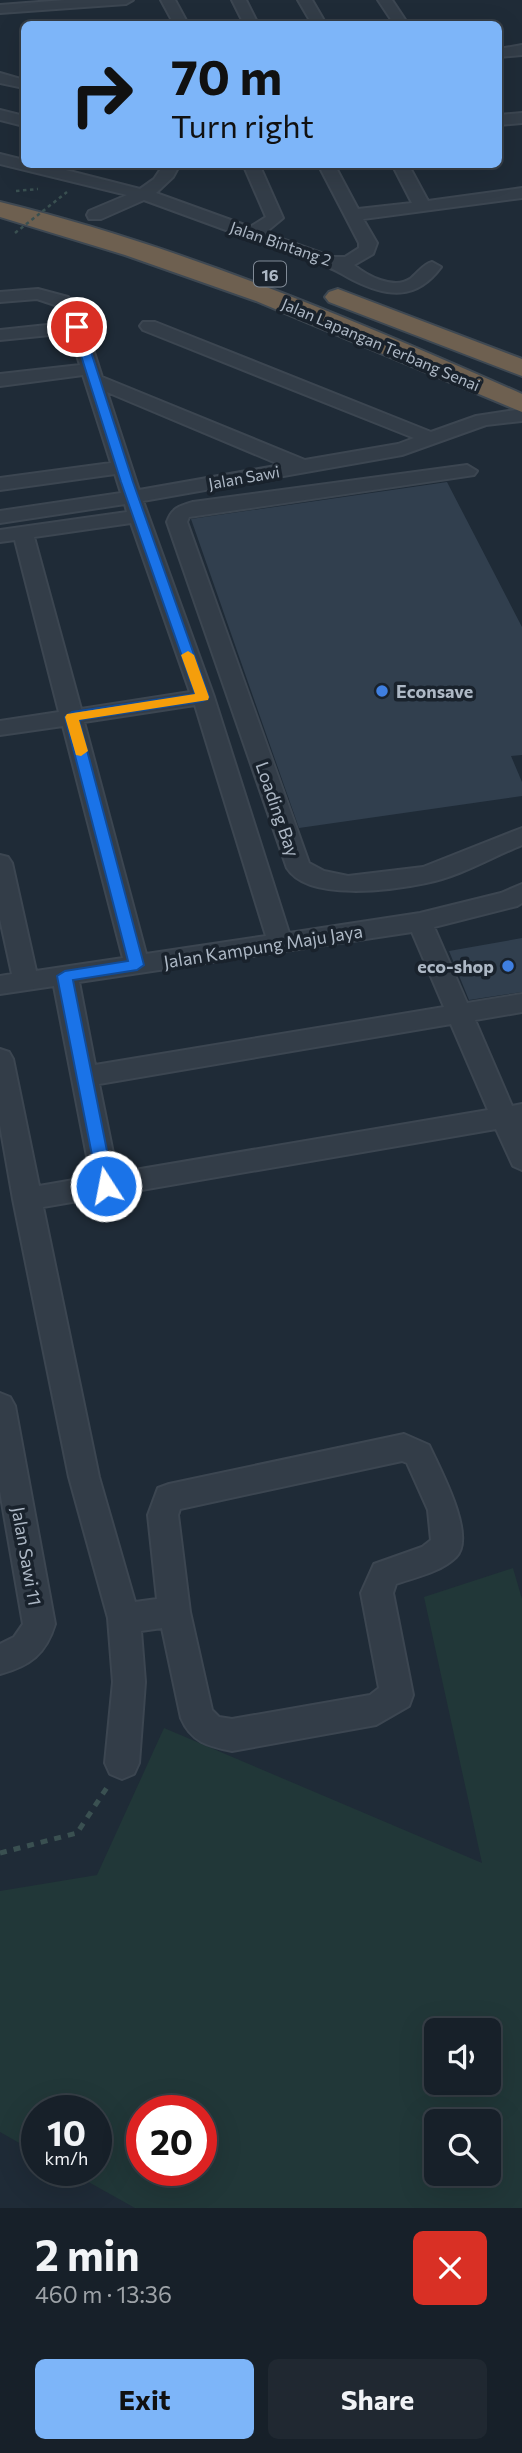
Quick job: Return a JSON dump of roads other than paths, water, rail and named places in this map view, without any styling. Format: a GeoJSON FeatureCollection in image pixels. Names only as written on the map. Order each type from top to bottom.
{"type":"FeatureCollection","features":[{"type":"Feature","properties":{"kind":"highway","name":"Jalan Lapangan Terbang Senai"},"geometry":{"type":"LineString","coordinates":[[0,187],[95,215],[324,292],[522,368]]}},
{"type":"Feature","properties":{"kind":"highway","name":"Jalan Lapangan Terbang Senai"},"geometry":{"type":"LineString","coordinates":[[0,209],[66,227],[302,309],[522,404]]}},
{"type":"Feature","properties":{"kind":"street"},"geometry":{"type":"LineString","coordinates":[[0,9],[105,8],[126,0]]}},
{"type":"Feature","properties":{"kind":"street"},"geometry":{"type":"LineString","coordinates":[[168,0],[179,21]]}},
{"type":"Feature","properties":{"kind":"street"},"geometry":{"type":"LineString","coordinates":[[239,0],[250,21]]}},
{"type":"Feature","properties":{"kind":"street"},"geometry":{"type":"LineString","coordinates":[[305,0],[317,21]]}},
{"type":"Feature","properties":{"kind":"street"},"geometry":{"type":"LineString","coordinates":[[385,0],[399,21]]}},
{"type":"Feature","properties":{"kind":"street"},"geometry":{"type":"LineString","coordinates":[[502,53],[522,50]]}},
{"type":"Feature","properties":{"kind":"street"},"geometry":{"type":"LineString","coordinates":[[0,78],[21,84]]}},
{"type":"Feature","properties":{"kind":"street"},"geometry":{"type":"LineString","coordinates":[[0,115],[21,120]]}},
{"type":"Feature","properties":{"kind":"street"},"geometry":{"type":"LineString","coordinates":[[502,120],[522,118]]}},
{"type":"Feature","properties":{"kind":"street","name":"Jalan Bintang 2"},"geometry":{"type":"LineString","coordinates":[[0,159],[21,164]]}},
{"type":"Feature","properties":{"kind":"street","name":"Jalan Bintang 2"},"geometry":{"type":"LineString","coordinates":[[37,168],[142,194],[330,262],[343,264],[355,261],[368,250],[368,243],[328,168]]}},
{"type":"Feature","properties":{"kind":"street"},"geometry":{"type":"LineString","coordinates":[[95,215],[142,194],[165,178],[170,168]]}},
{"type":"Feature","properties":{"kind":"street"},"geometry":{"type":"LineString","coordinates":[[252,234],[275,218],[253,168]]}},
{"type":"Feature","properties":{"kind":"street"},"geometry":{"type":"LineString","coordinates":[[353,215],[417,207],[421,204],[402,168]]}},
{"type":"Feature","properties":{"kind":"street"},"geometry":{"type":"LineString","coordinates":[[430,205],[522,193]]}},
{"type":"Feature","properties":{"kind":"street"},"geometry":{"type":"LineString","coordinates":[[343,264],[352,274],[395,290],[411,286],[423,279],[432,267]]}},
{"type":"Feature","properties":{"kind":"street"},"geometry":{"type":"LineString","coordinates":[[0,297],[38,294],[62,301],[77,327],[135,506],[203,697],[280,943]]}},
{"type":"Feature","properties":{"kind":"street"},"geometry":{"type":"LineString","coordinates":[[149,326],[432,439]]}},
{"type":"Feature","properties":{"kind":"street"},"geometry":{"type":"LineString","coordinates":[[0,335],[77,327]]}},
{"type":"Feature","properties":{"kind":"street"},"geometry":{"type":"LineString","coordinates":[[0,380],[91,374],[303,467]]}},
{"type":"Feature","properties":{"kind":"street"},"geometry":{"type":"LineString","coordinates":[[483,420],[490,401],[485,387]]}},
{"type":"Feature","properties":{"kind":"street","name":"Jalan Sawi"},"geometry":{"type":"LineString","coordinates":[[0,517],[135,506],[303,467],[402,449],[483,420],[522,415]]}},
{"type":"Feature","properties":{"kind":"street"},"geometry":{"type":"LineString","coordinates":[[0,484],[122,467]]}},
{"type":"Feature","properties":{"kind":"street"},"geometry":{"type":"LineString","coordinates":[[187,652],[221,648],[177,522],[183,511],[467,471]]}},
{"type":"Feature","properties":{"kind":"street"},"geometry":{"type":"LineString","coordinates":[[0,536],[135,506]]}},
{"type":"Feature","properties":{"kind":"street"},"geometry":{"type":"LineString","coordinates":[[23,532],[137,965]]}},
{"type":"Feature","properties":{"kind":"street","name":"Loading Bay"},"geometry":{"type":"LineString","coordinates":[[221,648],[299,868],[318,878],[348,884],[426,875],[522,836]]}},
{"type":"Feature","properties":{"kind":"street"},"geometry":{"type":"LineString","coordinates":[[0,728],[203,697]]}},
{"type":"Feature","properties":{"kind":"street"},"geometry":{"type":"LineString","coordinates":[[0,863],[26,982]]}},
{"type":"Feature","properties":{"kind":"street","name":"Jalan Kampung Maju Jaya"},"geometry":{"type":"LineString","coordinates":[[0,985],[420,922],[515,900]]}},
{"type":"Feature","properties":{"kind":"street"},"geometry":{"type":"LineString","coordinates":[[420,922],[460,1013],[513,1116],[522,1159]]}},
{"type":"Feature","properties":{"kind":"street"},"geometry":{"type":"LineString","coordinates":[[65,976],[106,1186]]}},
{"type":"Feature","properties":{"kind":"street"},"geometry":{"type":"LineString","coordinates":[[84,1077],[522,1003]]}},
{"type":"Feature","properties":{"kind":"street"},"geometry":{"type":"LineString","coordinates":[[0,1059],[84,1477],[124,1618],[129,1682],[122,1763]]}},
{"type":"Feature","properties":{"kind":"street"},"geometry":{"type":"LineString","coordinates":[[27,1199],[513,1116]]}},
{"type":"Feature","properties":{"kind":"street","name":"Jalan Sawi 11"},"geometry":{"type":"LineString","coordinates":[[0,1406],[39,1624]]}},
{"type":"Feature","properties":{"kind":"street"},"geometry":{"type":"LineString","coordinates":[[404,1447],[418,1454],[443,1510],[447,1546],[432,1557],[385,1574],[377,1593],[397,1695],[376,1709],[232,1735],[209,1731],[197,1718],[174,1612],[163,1515],[169,1499],[404,1447]]}},
{"type":"Feature","properties":{"kind":"street"},"geometry":{"type":"LineString","coordinates":[[124,1618],[174,1612]]}},
{"type":"Feature","properties":{"kind":"street"},"geometry":{"type":"LineString","coordinates":[[0,1660],[20,1654],[36,1637],[39,1624]]}},
{"type":"Feature","properties":{"kind":"place","name":"Econsave"},"geometry":{"type":"Point","coordinates":[382,691]}},
{"type":"Feature","properties":{"kind":"place","name":"eco-shop"},"geometry":{"type":"Point","coordinates":[508,966]}}]}
